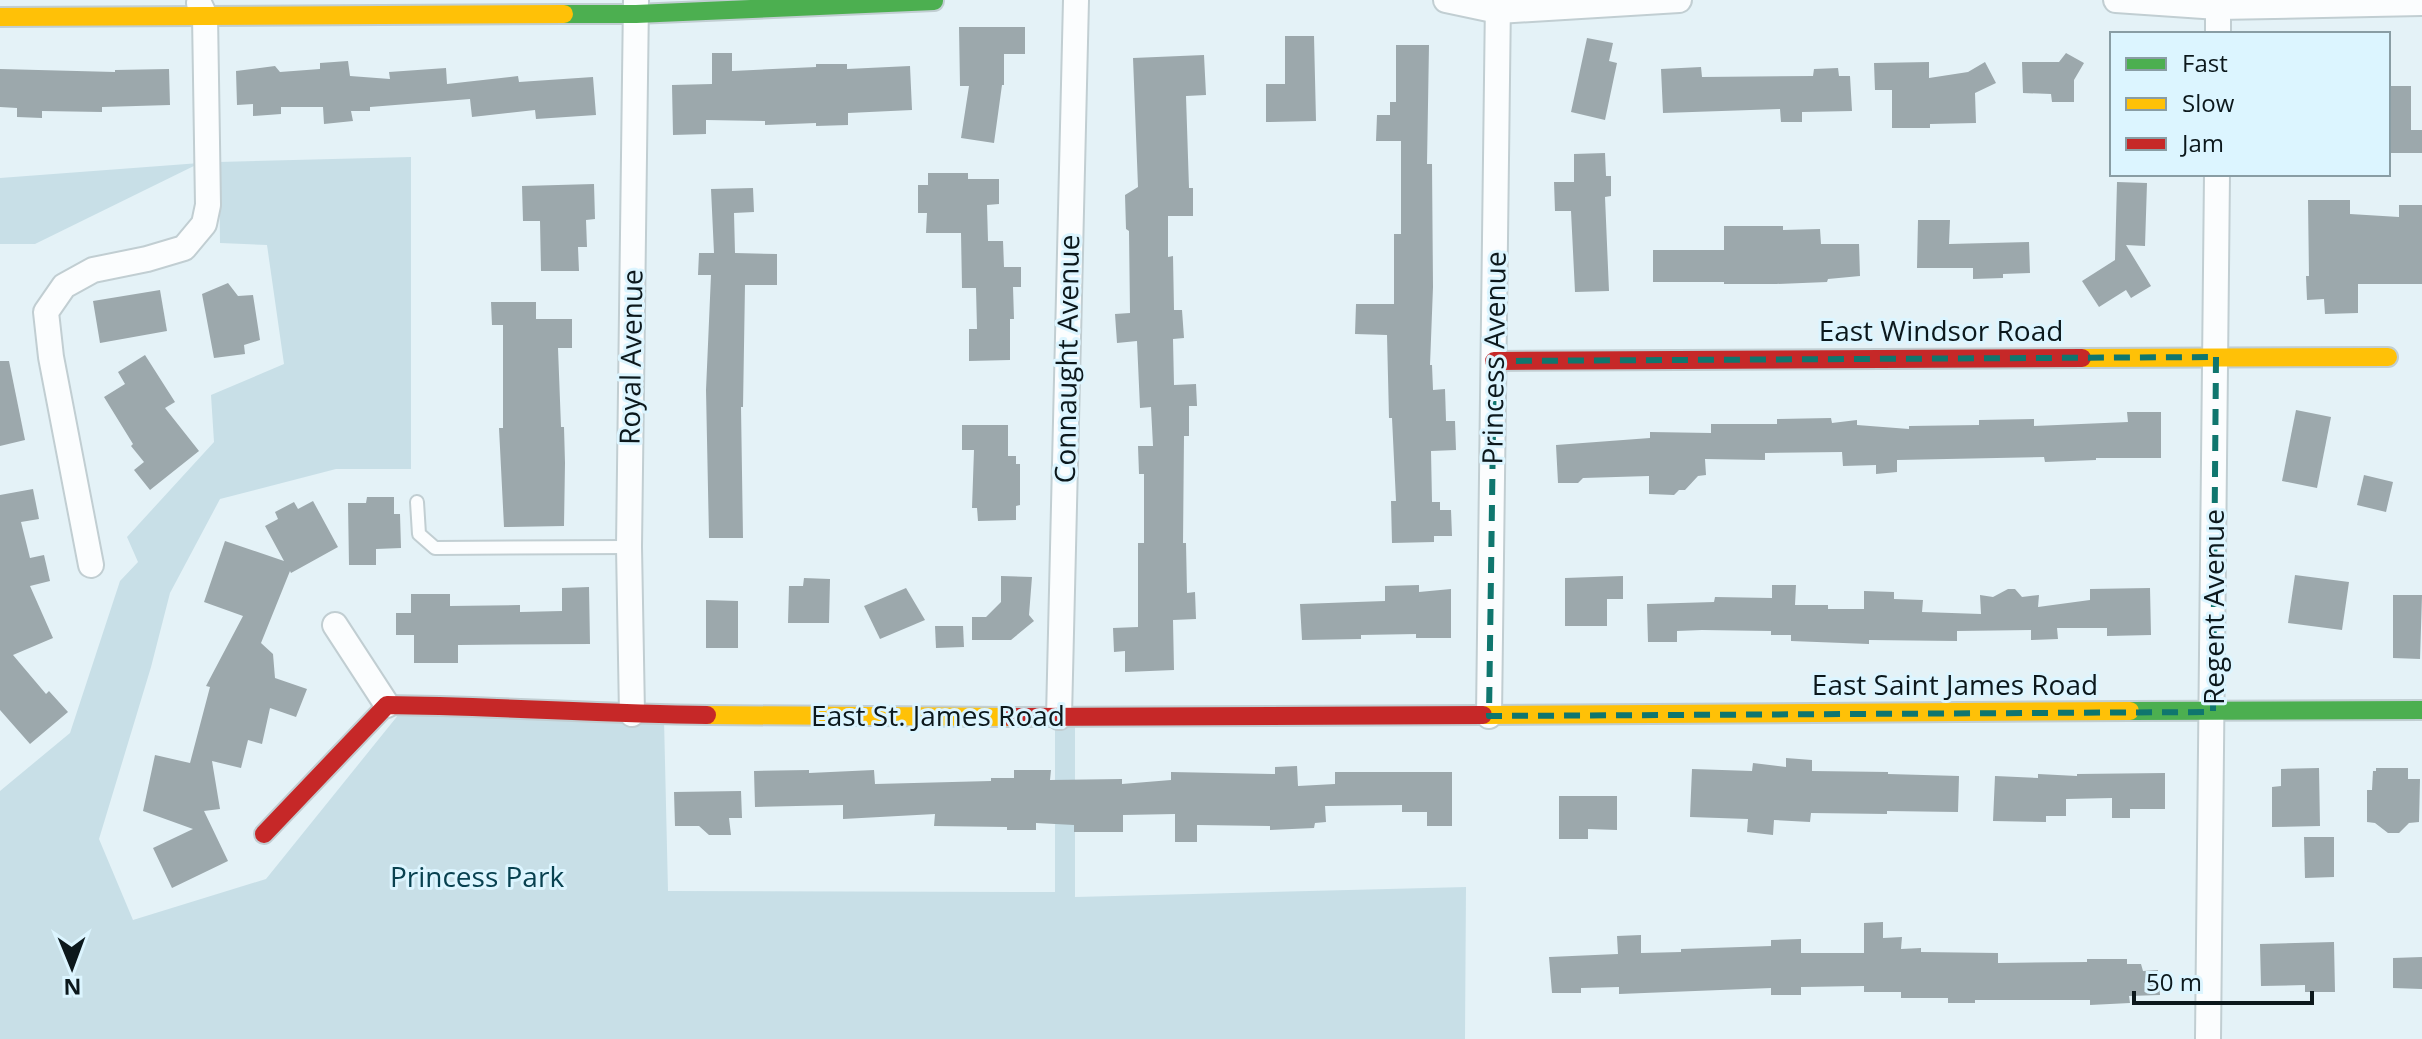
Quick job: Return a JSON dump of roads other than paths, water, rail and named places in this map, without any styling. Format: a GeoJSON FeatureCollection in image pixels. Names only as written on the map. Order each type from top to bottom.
{"type":"FeatureCollection","features":[{"type":"Feature","properties":{"kind":"street","name":"Connaught Avenue"},"geometry":{"type":"LineString","coordinates":[[1059,717],[1076,0]]}},
{"type":"Feature","properties":{"kind":"street"},"geometry":{"type":"LineString","coordinates":[[1446,0],[1498,6],[1679,0]]}},
{"type":"Feature","properties":{"kind":"street"},"geometry":{"type":"LineString","coordinates":[[2116,0],[2422,3]]}},
{"type":"Feature","properties":{"kind":"street"},"geometry":{"type":"LineString","coordinates":[[0,17],[201,8],[636,7],[934,1]]}},
{"type":"Feature","properties":{"kind":"street"},"geometry":{"type":"LineString","coordinates":[[2218,3],[2218,32]]}},
{"type":"Feature","properties":{"kind":"street","name":"Princess Avenue"},"geometry":{"type":"LineString","coordinates":[[1489,716],[1498,6]]}},
{"type":"Feature","properties":{"kind":"street","name":"Royal Avenue"},"geometry":{"type":"LineString","coordinates":[[632,714],[629,547],[636,7]]}},
{"type":"Feature","properties":{"kind":"street"},"geometry":{"type":"LineString","coordinates":[[91,565],[51,357],[46,312],[64,286],[93,270],[184,248],[204,224],[208,205],[201,8]]}},
{"type":"Feature","properties":{"kind":"street","name":"Regent Avenue"},"geometry":{"type":"LineString","coordinates":[[2208,1039],[2217,176]]}},
{"type":"Feature","properties":{"kind":"street","name":"East Windsor Road"},"geometry":{"type":"LineString","coordinates":[[1494,361],[2388,357]]}},
{"type":"Feature","properties":{"kind":"street"},"geometry":{"type":"LineString","coordinates":[[264,834],[387,705],[335,625]]}},
{"type":"Feature","properties":{"kind":"street","name":"East St. James Road"},"geometry":{"type":"LineString","coordinates":[[387,705],[632,714],[1489,716]]}},
{"type":"Feature","properties":{"kind":"street","name":"East Saint James Road"},"geometry":{"type":"LineString","coordinates":[[1489,716],[2422,710]]}},
{"type":"Feature","properties":{"kind":"lane"},"geometry":{"type":"LineString","coordinates":[[417,502],[419,534],[435,548],[629,547]]}},
{"type":"Feature","properties":{"kind":"park label","name":"Princess Park"},"geometry":{"type":"Point","coordinates":[477,877]}}]}
